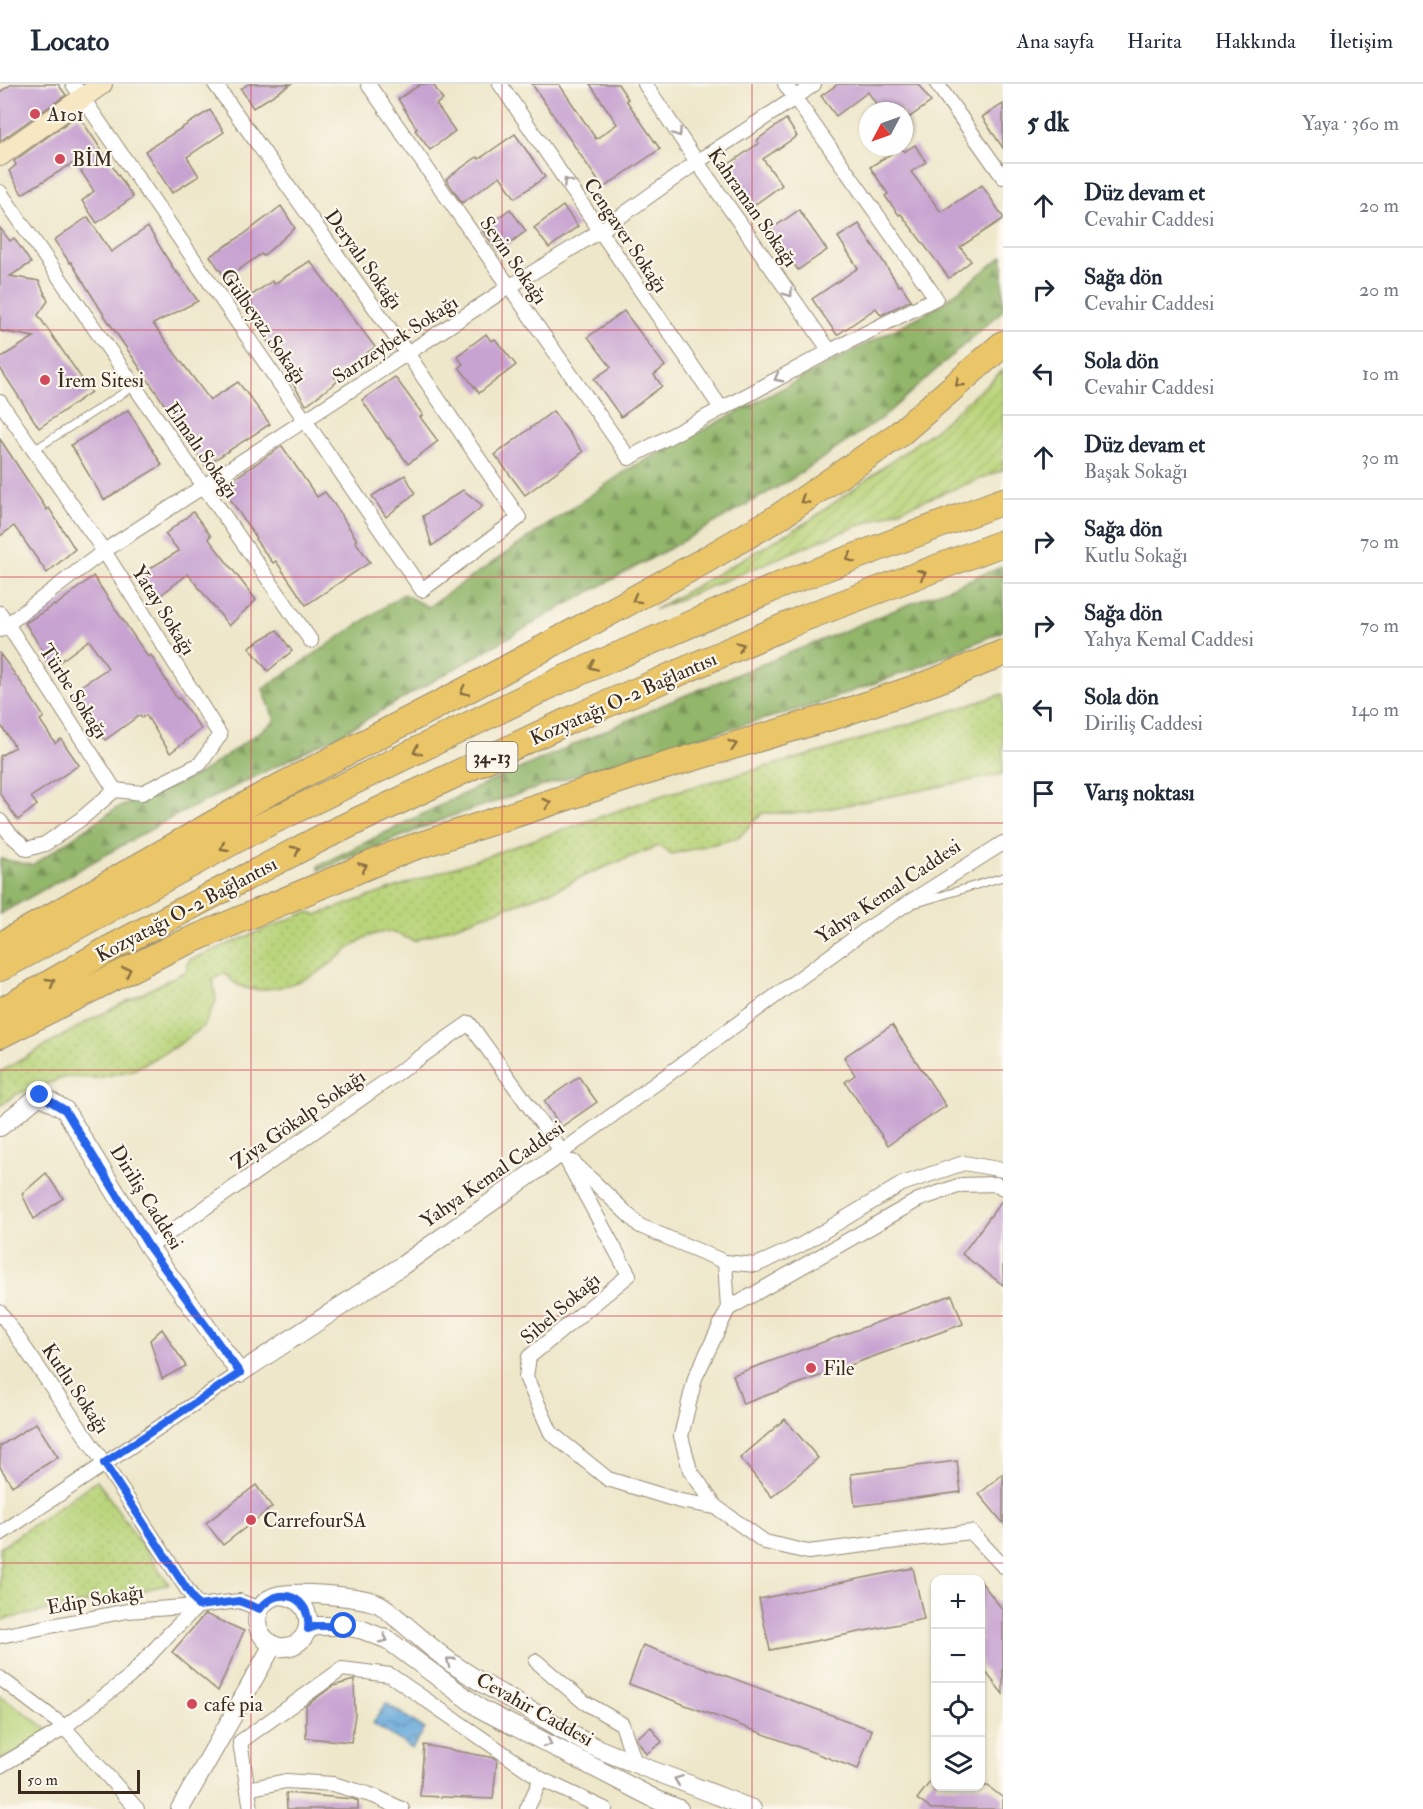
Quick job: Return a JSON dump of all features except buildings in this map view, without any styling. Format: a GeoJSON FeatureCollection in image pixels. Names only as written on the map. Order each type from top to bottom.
{"type":"FeatureCollection","features":[{"type":"Feature","properties":{"kind":"highway"},"geometry":{"type":"LineString","coordinates":[[0,946],[262,796],[478,684],[768,524],[898,435],[1003,344]]}},
{"type":"Feature","properties":{"kind":"highway","name":"Kozyatağı O-2 Bağlantısı"},"geometry":{"type":"LineString","coordinates":[[0,968],[250,832],[559,681],[783,584],[1003,501]]}},
{"type":"Feature","properties":{"kind":"highway","name":"Kozyatağı O-2 Bağlantısı"},"geometry":{"type":"LineString","coordinates":[[0,1012],[111,948],[323,837],[568,721],[804,618],[1003,543]]}},
{"type":"Feature","properties":{"kind":"highway"},"geometry":{"type":"LineString","coordinates":[[0,1035],[170,949],[405,850],[638,774],[837,715],[936,681],[1003,653]]}},
{"type":"Feature","properties":{"kind":"main road"},"geometry":{"type":"LineString","coordinates":[[0,156],[78,91],[102,84]]}},
{"type":"Feature","properties":{"kind":"street","name":"Deryalı Sokağı"},"geometry":{"type":"LineString","coordinates":[[215,84],[407,354],[519,518],[422,590]]}},
{"type":"Feature","properties":{"kind":"street","name":"Sevin Sokağı"},"geometry":{"type":"LineString","coordinates":[[368,84],[629,458],[720,408]]}},
{"type":"Feature","properties":{"kind":"street","name":"Cengaver Sokağı"},"geometry":{"type":"LineString","coordinates":[[500,84],[720,408]]}},
{"type":"Feature","properties":{"kind":"street","name":"Kahraman Sokağı"},"geometry":{"type":"LineString","coordinates":[[645,84],[830,351]]}},
{"type":"Feature","properties":{"kind":"street"},"geometry":{"type":"LineString","coordinates":[[720,408],[936,298],[785,84]]}},
{"type":"Feature","properties":{"kind":"street","name":"Sarızeybek Sokağı"},"geometry":{"type":"LineString","coordinates":[[3,623],[104,551],[509,287],[600,231],[697,162],[814,84]]}},
{"type":"Feature","properties":{"kind":"street"},"geometry":{"type":"LineString","coordinates":[[937,84],[1003,177]]}},
{"type":"Feature","properties":{"kind":"street","name":"Gülbeyaz Sokağı"},"geometry":{"type":"LineString","coordinates":[[78,91],[422,590]]}},
{"type":"Feature","properties":{"kind":"street","name":"Elmalı Sokağı"},"geometry":{"type":"LineString","coordinates":[[0,192],[311,640]]}},
{"type":"Feature","properties":{"kind":"street","name":"Yatay Sokağı"},"geometry":{"type":"LineString","coordinates":[[0,402],[104,551],[220,735],[200,765],[142,793],[115,790]]}},
{"type":"Feature","properties":{"kind":"street","name":"Türbe Sokağı"},"geometry":{"type":"LineString","coordinates":[[3,623],[115,790]]}},
{"type":"Feature","properties":{"kind":"street"},"geometry":{"type":"LineString","coordinates":[[0,821],[11,836],[27,849],[45,844],[54,838],[115,790]]}},
{"type":"Feature","properties":{"kind":"street","name":"Yahya Kemal Caddesi"},"geometry":{"type":"LineString","coordinates":[[0,1534],[403,1265],[867,929],[1003,843]]}},
{"type":"Feature","properties":{"kind":"street","name":"Ziya Gökalp Sokağı"},"geometry":{"type":"LineString","coordinates":[[149,1247],[469,1023],[562,1152]]}},
{"type":"Feature","properties":{"kind":"street","name":"Diriliş Caddesi"},"geometry":{"type":"LineString","coordinates":[[0,1127],[40,1095],[65,1110],[149,1247],[240,1373]]}},
{"type":"Feature","properties":{"kind":"street"},"geometry":{"type":"LineString","coordinates":[[562,1152],[640,1226],[725,1262],[756,1265],[801,1245],[902,1184],[964,1163],[1003,1170]]}},
{"type":"Feature","properties":{"kind":"street","name":"Sibel Sokağı"},"geometry":{"type":"LineString","coordinates":[[562,1152],[629,1275],[529,1357],[526,1377],[551,1433],[608,1479],[680,1501],[716,1507]]}},
{"type":"Feature","properties":{"kind":"street"},"geometry":{"type":"LineString","coordinates":[[728,1309],[918,1200],[961,1185],[996,1184],[1003,1188]]}},
{"type":"Feature","properties":{"kind":"street"},"geometry":{"type":"LineString","coordinates":[[725,1262],[728,1309],[695,1378],[681,1436],[690,1470],[716,1507],[765,1542],[808,1552],[971,1532],[1003,1566]]}},
{"type":"Feature","properties":{"kind":"street","name":"Kutlu Sokağı"},"geometry":{"type":"LineString","coordinates":[[0,1312],[104,1463],[198,1606]]}},
{"type":"Feature","properties":{"kind":"street","name":"Cevahir Caddesi"},"geometry":{"type":"LineString","coordinates":[[280,1595],[322,1594],[378,1603],[460,1670],[599,1749],[752,1809]]}},
{"type":"Feature","properties":{"kind":"street"},"geometry":{"type":"LineString","coordinates":[[280,1595],[297,1599],[308,1612],[309,1621],[304,1637],[297,1643],[281,1647],[266,1640],[257,1625],[257,1617],[265,1602],[280,1595]]}},
{"type":"Feature","properties":{"kind":"street","name":"Edip Sokağı"},"geometry":{"type":"LineString","coordinates":[[0,1636],[127,1611],[239,1601],[260,1609]]}},
{"type":"Feature","properties":{"kind":"street"},"geometry":{"type":"LineString","coordinates":[[0,1766],[65,1727],[129,1677],[198,1606]]}},
{"type":"Feature","properties":{"kind":"street","name":"Cevahir Caddesi"},"geometry":{"type":"LineString","coordinates":[[308,1629],[317,1626],[344,1626],[363,1630],[388,1640],[481,1709],[655,1799],[679,1809]]}},
{"type":"Feature","properties":{"kind":"street"},"geometry":{"type":"LineString","coordinates":[[180,1809],[273,1645]]}},
{"type":"Feature","properties":{"kind":"street","name":"Cevahir Caddesi"},"geometry":{"type":"LineString","coordinates":[[536,1661],[584,1702],[622,1724],[635,1763]]}},
{"type":"Feature","properties":{"kind":"street"},"geometry":{"type":"LineString","coordinates":[[251,1809],[240,1742],[342,1669],[390,1675],[541,1779],[605,1809]]}},
{"type":"Feature","properties":{"kind":"street"},"geometry":{"type":"LineString","coordinates":[[0,1678],[65,1727],[137,1809]]}},
{"type":"Feature","properties":{"kind":"street"},"geometry":{"type":"LineString","coordinates":[[527,1809],[541,1779]]}},
{"type":"Feature","properties":{"kind":"street"},"geometry":{"type":"LineString","coordinates":[[248,1790],[286,1781],[333,1784],[374,1796],[402,1809]]}},
{"type":"Feature","properties":{"kind":"lane"},"geometry":{"type":"LineString","coordinates":[[34,450],[134,386]]}},
{"type":"Feature","properties":{"kind":"lane"},"geometry":{"type":"LineString","coordinates":[[900,908],[1003,877]]}},
{"type":"Feature","properties":{"kind":"green space"},"geometry":{"type":"Polygon","coordinates":[[[1003,256],[1003,310],[882,418],[790,480],[558,609],[341,734],[171,818],[0,914],[0,859],[33,865],[115,809],[198,775],[275,721],[263,689],[403,594],[428,607],[629,469],[937,307],[1003,256]]]}},
{"type":"Feature","properties":{"kind":"green space"},"geometry":{"type":"Polygon","coordinates":[[[1003,370],[1003,470],[824,539],[654,610],[809,521],[936,429],[1003,370]]]}},
{"type":"Feature","properties":{"kind":"green space"},"geometry":{"type":"Polygon","coordinates":[[[1003,566],[1003,631],[922,666],[814,705],[637,755],[452,816],[319,870],[318,866],[461,795],[669,702],[1003,566]]]}},
{"type":"Feature","properties":{"kind":"green space"},"geometry":{"type":"Polygon","coordinates":[[[1003,694],[1003,774],[806,813],[762,813],[738,838],[672,854],[658,846],[590,873],[562,887],[414,941],[391,932],[369,936],[314,975],[281,987],[258,990],[247,988],[236,984],[225,973],[213,979],[216,1001],[204,1026],[178,1045],[133,1070],[98,1078],[66,1077],[17,1094],[0,1106],[0,1072],[92,1019],[186,971],[189,960],[307,912],[316,915],[663,795],[824,751],[1003,694]]]}},
{"type":"Feature","properties":{"kind":"green space"},"geometry":{"type":"Polygon","coordinates":[[[97,1480],[169,1584],[0,1620],[0,1548],[97,1480]]]}},
{"type":"Feature","properties":{"kind":"green space"},"geometry":{"type":"Polygon","coordinates":[[[0,1695],[50,1731],[0,1763],[0,1695]]]}},
{"type":"Feature","properties":{"kind":"water"},"geometry":{"type":"Polygon","coordinates":[[[386,1703],[425,1729],[412,1749],[373,1723],[386,1703]]]}},
{"type":"Feature","properties":{"kind":"place","name":"A101"},"geometry":{"type":"Point","coordinates":[35,114]}},
{"type":"Feature","properties":{"kind":"place","name":"BİM"},"geometry":{"type":"Point","coordinates":[60,159]}},
{"type":"Feature","properties":{"kind":"place","name":"İrem Sitesi"},"geometry":{"type":"Point","coordinates":[45,380]}},
{"type":"Feature","properties":{"kind":"place","name":"File"},"geometry":{"type":"Point","coordinates":[811,1368]}},
{"type":"Feature","properties":{"kind":"place","name":"CarrefourSA"},"geometry":{"type":"Point","coordinates":[251,1520]}},
{"type":"Feature","properties":{"kind":"place","name":"cafe pia"},"geometry":{"type":"Point","coordinates":[192,1704]}},
{"type":"Feature","properties":{"kind":"route"},"geometry":{"type":"LineString","coordinates":[[40,1095],[65,1110],[149,1247],[240,1373],[104,1463],[198,1606],[239,1601],[260,1609],[272,1597],[289,1596],[297,1599],[308,1612],[308,1629],[317,1626],[344,1626]]}}]}
